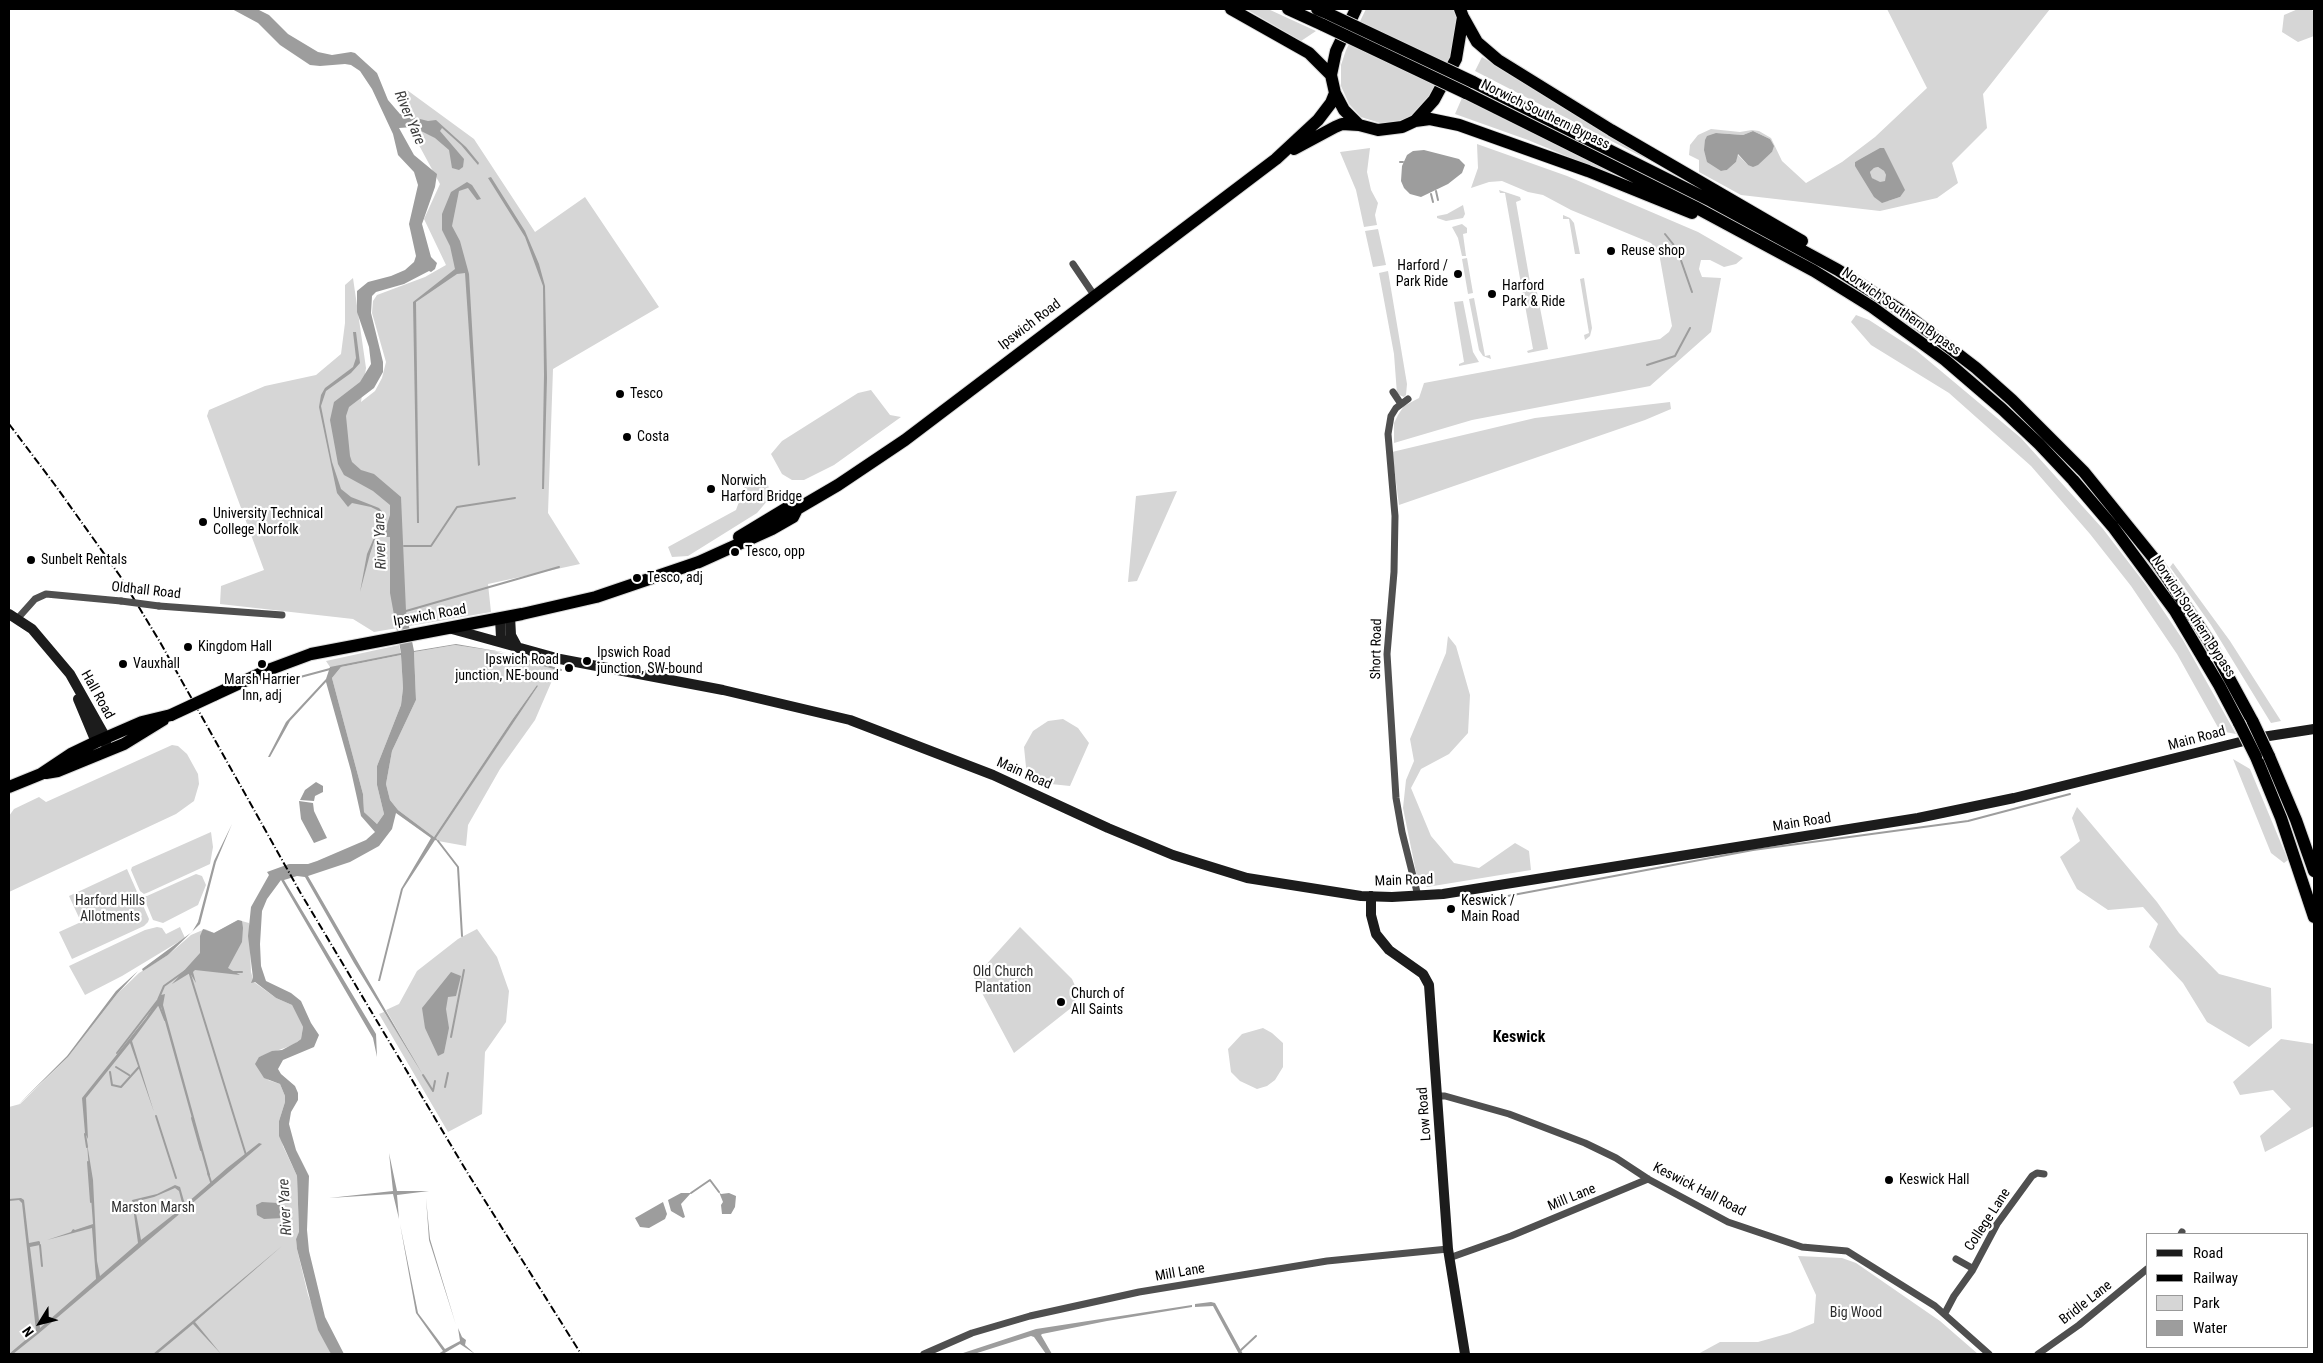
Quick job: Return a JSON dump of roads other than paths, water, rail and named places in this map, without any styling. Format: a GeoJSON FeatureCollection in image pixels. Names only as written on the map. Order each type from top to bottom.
{"type":"FeatureCollection","features":[{"type":"Feature","properties":{"kind":"highway"},"geometry":{"type":"LineString","coordinates":[[1231,9],[1309,53],[1331,75]]}},
{"type":"Feature","properties":{"kind":"highway","name":"Norwich Southern Bypass"},"geometry":{"type":"LineString","coordinates":[[1288,9],[1323,16],[1470,88],[1711,201],[1838,270],[1902,312],[1976,368],[2012,400],[2078,466],[2145,546],[2184,600],[2209,641],[2253,722],[2296,820],[2314,871]]}},
{"type":"Feature","properties":{"kind":"highway"},"geometry":{"type":"LineString","coordinates":[[1356,9],[1336,51],[1331,75],[1335,93],[1344,110],[1359,125]]}},
{"type":"Feature","properties":{"kind":"highway"},"geometry":{"type":"LineString","coordinates":[[1415,121],[1434,100],[1456,59],[1461,13]]}},
{"type":"Feature","properties":{"kind":"highway"},"geometry":{"type":"LineString","coordinates":[[1461,13],[1477,42],[1498,60],[1611,130],[1862,275],[1925,322],[1976,368]]}},
{"type":"Feature","properties":{"kind":"highway","name":"Norwich Southern Bypass"},"geometry":{"type":"LineString","coordinates":[[1470,88],[1814,271],[1872,307],[1960,372],[2002,409],[2073,480],[2155,583],[2198,648],[2256,757],[2284,827],[2314,917]]}},
{"type":"Feature","properties":{"kind":"highway","name":"Ipswich Road"},"geometry":{"type":"LineString","coordinates":[[102,745],[142,722],[171,714],[268,670],[310,654],[505,617],[596,597],[699,562],[787,508],[797,509],[898,444],[1276,159],[1318,120],[1331,103],[1335,93]]}},
{"type":"Feature","properties":{"kind":"highway"},"geometry":{"type":"LineString","coordinates":[[1415,121],[1430,119],[1458,125],[1588,171],[1699,216],[1745,238],[1872,307]]}},
{"type":"Feature","properties":{"kind":"highway","name":"Ipswich Road"},"geometry":{"type":"LineString","coordinates":[[1276,159],[1342,124],[1359,125],[1378,130],[1391,130],[1415,121]]}},
{"type":"Feature","properties":{"kind":"highway","name":"Ipswich Road"},"geometry":{"type":"LineString","coordinates":[[9,787],[41,774],[71,754],[102,745],[159,723],[171,714]]}},
{"type":"Feature","properties":{"kind":"main road","name":"Hall Road"},"geometry":{"type":"LineString","coordinates":[[13,616],[32,629],[54,653],[102,745]]}},
{"type":"Feature","properties":{"kind":"main road"},"geometry":{"type":"LineString","coordinates":[[505,617],[512,635],[513,646]]}},
{"type":"Feature","properties":{"kind":"main road","name":"Main Road"},"geometry":{"type":"LineString","coordinates":[[446,628],[592,666],[723,690],[850,720],[993,775],[1108,828],[1207,867],[1247,878],[1338,894],[1371,896],[1443,894],[1918,818],[2014,798],[2256,738],[2314,729]]}},
{"type":"Feature","properties":{"kind":"main road","name":"Low Road"},"geometry":{"type":"LineString","coordinates":[[1371,896],[1371,916],[1376,934],[1388,950],[1423,974],[1429,985],[1448,1254],[1465,1354]]}},
{"type":"Feature","properties":{"kind":"street"},"geometry":{"type":"LineString","coordinates":[[1073,264],[1094,295]]}},
{"type":"Feature","properties":{"kind":"street"},"geometry":{"type":"LineString","coordinates":[[1393,392],[1401,404]]}},
{"type":"Feature","properties":{"kind":"street","name":"Short Road"},"geometry":{"type":"LineString","coordinates":[[1408,398],[1396,408],[1391,416],[1388,434],[1395,516],[1394,572],[1387,654],[1396,798],[1402,832],[1418,896]]}},
{"type":"Feature","properties":{"kind":"street","name":"Oldhall Road"},"geometry":{"type":"LineString","coordinates":[[13,616],[35,599],[46,594],[159,606],[282,615]]}},
{"type":"Feature","properties":{"kind":"street","name":"Keswick Hall Road"},"geometry":{"type":"LineString","coordinates":[[1437,1096],[1453,1098],[1509,1114],[1584,1143],[1616,1158],[1648,1179],[1728,1222],[1802,1247],[1847,1251],[1945,1314],[1989,1354]]}},
{"type":"Feature","properties":{"kind":"street","name":"College Lane"},"geometry":{"type":"LineString","coordinates":[[1945,1314],[1954,1296],[1972,1271],[1997,1224],[2032,1176],[2037,1173],[2044,1174]]}},
{"type":"Feature","properties":{"kind":"street","name":"Mill Lane"},"geometry":{"type":"LineString","coordinates":[[924,1354],[972,1333],[1030,1316],[1139,1292],[1327,1261],[1448,1254],[1511,1236],[1648,1179]]}},
{"type":"Feature","properties":{"kind":"street"},"geometry":{"type":"LineString","coordinates":[[1956,1259],[1972,1268]]}},
{"type":"Feature","properties":{"kind":"street","name":"Bridle Lane"},"geometry":{"type":"LineString","coordinates":[[2038,1354],[2079,1325],[2146,1270]]}},
{"type":"Feature","properties":{"kind":"water","name":"River Yare"},"geometry":{"type":"Polygon","coordinates":[[[232,9],[257,9],[269,15],[288,34],[318,52],[332,55],[355,53],[377,73],[388,100],[400,114],[428,121],[436,120],[466,147],[479,163],[478,165],[461,145],[442,128],[440,131],[464,159],[463,167],[459,170],[452,168],[449,150],[435,138],[413,127],[399,128],[414,155],[437,174],[435,187],[422,224],[431,257],[437,263],[435,269],[431,272],[429,271],[404,284],[376,292],[372,296],[371,313],[383,362],[383,372],[374,388],[349,407],[346,416],[352,462],[361,470],[374,474],[401,497],[406,611],[414,651],[456,644],[508,653],[455,645],[414,652],[416,700],[392,751],[386,784],[390,800],[398,810],[434,837],[512,720],[538,686],[436,838],[438,841],[435,840],[403,889],[380,981],[378,981],[401,889],[431,838],[396,813],[392,829],[379,846],[350,862],[308,876],[423,1075],[354,963],[305,877],[297,876],[284,880],[376,1034],[377,1057],[373,1038],[281,880],[267,899],[262,911],[261,966],[266,981],[291,993],[301,1001],[319,1035],[314,1047],[283,1060],[278,1069],[295,1086],[298,1093],[298,1100],[291,1112],[289,1124],[296,1150],[309,1176],[307,1230],[309,1251],[325,1317],[344,1354],[331,1354],[318,1330],[297,1249],[296,1239],[299,1232],[297,1176],[279,1136],[279,1121],[285,1096],[280,1084],[264,1078],[255,1064],[259,1057],[272,1051],[282,1050],[301,1039],[303,1027],[292,1005],[276,998],[255,982],[251,983],[253,978],[248,936],[251,907],[269,875],[267,872],[289,864],[308,864],[317,861],[366,840],[375,832],[361,816],[351,771],[326,682],[290,721],[270,757],[268,757],[286,722],[326,679],[330,667],[401,653],[390,593],[390,537],[386,537],[385,531],[390,515],[390,505],[373,491],[344,475],[338,464],[330,420],[334,402],[360,382],[371,364],[369,347],[357,312],[357,291],[368,282],[405,270],[414,262],[416,256],[409,224],[418,185],[414,172],[398,155],[393,134],[372,89],[360,71],[351,65],[345,64],[310,65],[280,45],[258,23],[232,9]],[[401,655],[341,667],[332,678],[363,794],[364,812],[377,824],[384,814],[377,785],[377,766],[401,705],[403,688],[401,655]]]}},
{"type":"Feature","properties":{"kind":"water"},"geometry":{"type":"Polygon","coordinates":[[[1753,131],[1770,139],[1774,146],[1772,152],[1758,165],[1753,167],[1748,165],[1738,154],[1736,162],[1727,170],[1721,171],[1707,162],[1704,150],[1707,136],[1716,133],[1743,135],[1753,131]]]}},
{"type":"Feature","properties":{"kind":"water"},"geometry":{"type":"Polygon","coordinates":[[[1880,148],[1884,148],[1905,190],[1900,197],[1882,203],[1874,197],[1855,166],[1855,162],[1880,148]],[[1878,167],[1870,172],[1872,178],[1880,182],[1885,181],[1886,175],[1878,167]]]}},
{"type":"Feature","properties":{"kind":"water"},"geometry":{"type":"Polygon","coordinates":[[[1424,150],[1459,159],[1465,165],[1462,173],[1448,184],[1421,197],[1410,194],[1404,188],[1401,181],[1402,166],[1407,155],[1413,151],[1424,150]]]}},
{"type":"Feature","properties":{"kind":"water"},"geometry":{"type":"Polygon","coordinates":[[[491,177],[525,231],[539,264],[545,286],[547,378],[544,489],[542,489],[543,286],[525,237],[488,178],[491,177]]]}},
{"type":"Feature","properties":{"kind":"water"},"geometry":{"type":"Polygon","coordinates":[[[467,182],[472,185],[481,199],[477,200],[468,188],[459,191],[452,226],[460,241],[469,274],[480,465],[478,466],[465,273],[457,274],[416,302],[419,523],[417,523],[413,302],[455,269],[450,246],[442,230],[442,214],[451,192],[467,182]]]}},
{"type":"Feature","properties":{"kind":"water"},"geometry":{"type":"Polygon","coordinates":[[[353,332],[356,332],[360,363],[351,373],[326,391],[321,406],[332,462],[341,489],[351,497],[379,508],[386,516],[385,523],[375,539],[360,592],[367,554],[383,517],[381,512],[371,507],[352,503],[348,507],[337,493],[319,407],[321,395],[325,388],[353,367],[356,358],[353,332]]]}},
{"type":"Feature","properties":{"kind":"water"},"geometry":{"type":"Polygon","coordinates":[[[316,782],[323,786],[323,792],[315,796],[314,801],[300,800],[305,790],[316,782]]]}},
{"type":"Feature","properties":{"kind":"water"},"geometry":{"type":"Polygon","coordinates":[[[299,801],[313,803],[314,811],[327,838],[314,843],[301,819],[299,801]]]}},
{"type":"Feature","properties":{"kind":"water"},"geometry":{"type":"Polygon","coordinates":[[[232,824],[216,862],[200,924],[192,931],[198,922],[214,861],[232,824]]]}},
{"type":"Feature","properties":{"kind":"water"},"geometry":{"type":"Polygon","coordinates":[[[238,920],[242,921],[242,942],[228,968],[240,975],[195,970],[193,972],[196,983],[190,973],[172,984],[200,953],[200,936],[203,929],[214,933],[238,920]]]}},
{"type":"Feature","properties":{"kind":"water"},"geometry":{"type":"Polygon","coordinates":[[[191,933],[168,955],[143,971],[142,969],[191,933]]]}},
{"type":"Feature","properties":{"kind":"water"},"geometry":{"type":"Polygon","coordinates":[[[138,971],[117,994],[68,1057],[19,1104],[67,1056],[116,991],[138,971]]]}},
{"type":"Feature","properties":{"kind":"water"},"geometry":{"type":"Polygon","coordinates":[[[451,972],[461,976],[456,996],[448,997],[446,1009],[449,1028],[444,1053],[438,1056],[425,1028],[422,1008],[451,972]]]}},
{"type":"Feature","properties":{"kind":"water"},"geometry":{"type":"Polygon","coordinates":[[[165,994],[163,1005],[210,1175],[208,1176],[161,1007],[158,1006],[132,1041],[154,1112],[130,1043],[86,1098],[88,1139],[85,1133],[82,1098],[146,1018],[161,995],[165,994]]]}},
{"type":"Feature","properties":{"kind":"water"},"geometry":{"type":"Polygon","coordinates":[[[87,1143],[93,1180],[97,1261],[100,1276],[138,1243],[132,1200],[157,1194],[175,1185],[180,1187],[184,1201],[187,1203],[227,1168],[259,1143],[262,1144],[38,1334],[13,1354],[9,1354],[36,1331],[22,1203],[19,1200],[9,1201],[9,1199],[21,1198],[24,1200],[29,1243],[40,1242],[40,1245],[30,1247],[40,1328],[96,1279],[92,1228],[47,1240],[71,1232],[73,1229],[93,1224],[87,1143]],[[175,1188],[154,1197],[134,1202],[141,1240],[183,1207],[179,1191],[175,1188]]]}},
{"type":"Feature","properties":{"kind":"water"},"geometry":{"type":"Polygon","coordinates":[[[389,1153],[397,1191],[429,1191],[397,1195],[399,1219],[393,1194],[329,1198],[393,1191],[389,1153]]]}},
{"type":"Feature","properties":{"kind":"water"},"geometry":{"type":"Polygon","coordinates":[[[719,1192],[736,1196],[735,1207],[731,1214],[722,1214],[721,1205],[723,1202],[719,1192]]]}},
{"type":"Feature","properties":{"kind":"water"},"geometry":{"type":"Polygon","coordinates":[[[681,1193],[691,1193],[681,1204],[685,1217],[683,1218],[671,1211],[668,1200],[681,1193]]]}},
{"type":"Feature","properties":{"kind":"water"},"geometry":{"type":"Polygon","coordinates":[[[426,1198],[430,1239],[456,1325],[429,1240],[426,1198]]]}},
{"type":"Feature","properties":{"kind":"water"},"geometry":{"type":"Polygon","coordinates":[[[262,1202],[278,1203],[282,1207],[283,1218],[264,1219],[257,1215],[256,1205],[262,1202]]]}},
{"type":"Feature","properties":{"kind":"water"},"geometry":{"type":"Polygon","coordinates":[[[663,1202],[667,1214],[665,1219],[649,1228],[640,1227],[635,1218],[663,1202]]]}},
{"type":"Feature","properties":{"kind":"water"},"geometry":{"type":"Polygon","coordinates":[[[400,1224],[418,1313],[445,1349],[460,1341],[458,1328],[462,1337],[466,1340],[465,1345],[475,1354],[460,1344],[443,1354],[438,1354],[443,1351],[416,1313],[400,1224]]]}},
{"type":"Feature","properties":{"kind":"water"},"geometry":{"type":"Polygon","coordinates":[[[282,1246],[195,1322],[221,1354],[193,1324],[157,1354],[153,1354],[282,1246]]]}},
{"type":"Feature","properties":{"kind":"water"},"geometry":{"type":"Polygon","coordinates":[[[1215,1303],[1243,1354],[1239,1354],[1213,1306],[1195,1307],[1195,1304],[1215,1303]]]}},
{"type":"Feature","properties":{"kind":"water"},"geometry":{"type":"Polygon","coordinates":[[[1192,1305],[1192,1307],[1042,1334],[1052,1354],[1046,1354],[1034,1337],[1031,1336],[974,1354],[960,1354],[1036,1329],[1192,1305]]]}},
{"type":"Feature","properties":{"kind":"waterway"},"geometry":{"type":"LineString","coordinates":[[1436,191],[1438,200]]}},
{"type":"Feature","properties":{"kind":"waterway"},"geometry":{"type":"LineString","coordinates":[[1431,194],[1433,202]]}},
{"type":"Feature","properties":{"kind":"waterway"},"geometry":{"type":"LineString","coordinates":[[1665,234],[1677,249],[1692,292]]}},
{"type":"Feature","properties":{"kind":"waterway"},"geometry":{"type":"LineString","coordinates":[[1647,365],[1675,356],[1690,328]]}},
{"type":"Feature","properties":{"kind":"waterway"},"geometry":{"type":"LineString","coordinates":[[404,546],[431,546],[457,507],[515,498]]}},
{"type":"Feature","properties":{"kind":"waterway"},"geometry":{"type":"LineString","coordinates":[[406,611],[559,567]]}},
{"type":"Feature","properties":{"kind":"waterway"},"geometry":{"type":"LineString","coordinates":[[512,656],[561,670]]}},
{"type":"Feature","properties":{"kind":"waterway"},"geometry":{"type":"LineString","coordinates":[[289,680],[330,669]]}},
{"type":"Feature","properties":{"kind":"waterway"},"geometry":{"type":"LineString","coordinates":[[1497,898],[1753,850],[1968,821],[2070,794]]}},
{"type":"Feature","properties":{"kind":"waterway"},"geometry":{"type":"LineString","coordinates":[[438,841],[458,867],[462,936]]}},
{"type":"Feature","properties":{"kind":"waterway"},"geometry":{"type":"LineString","coordinates":[[451,1037],[464,970]]}},
{"type":"Feature","properties":{"kind":"waterway"},"geometry":{"type":"LineString","coordinates":[[117,1053],[158,1000],[164,986],[185,971]]}},
{"type":"Feature","properties":{"kind":"waterway"},"geometry":{"type":"LineString","coordinates":[[189,971],[246,1155]]}},
{"type":"Feature","properties":{"kind":"waterway"},"geometry":{"type":"LineString","coordinates":[[233,972],[242,972]]}},
{"type":"Feature","properties":{"kind":"waterway"},"geometry":{"type":"LineString","coordinates":[[159,1005],[165,1020]]}},
{"type":"Feature","properties":{"kind":"waterway"},"geometry":{"type":"LineString","coordinates":[[116,1067],[129,1075]]}},
{"type":"Feature","properties":{"kind":"waterway"},"geometry":{"type":"LineString","coordinates":[[110,1072],[112,1085],[121,1087],[139,1067]]}},
{"type":"Feature","properties":{"kind":"waterway"},"geometry":{"type":"LineString","coordinates":[[445,1087],[448,1073]]}},
{"type":"Feature","properties":{"kind":"waterway"},"geometry":{"type":"LineString","coordinates":[[423,1075],[433,1091],[435,1081]]}},
{"type":"Feature","properties":{"kind":"waterway"},"geometry":{"type":"LineString","coordinates":[[156,1116],[176,1178]]}},
{"type":"Feature","properties":{"kind":"waterway"},"geometry":{"type":"LineString","coordinates":[[192,1118],[201,1150]]}},
{"type":"Feature","properties":{"kind":"waterway"},"geometry":{"type":"LineString","coordinates":[[85,1134],[87,1147]]}},
{"type":"Feature","properties":{"kind":"waterway"},"geometry":{"type":"LineString","coordinates":[[88,1162],[91,1202]]}},
{"type":"Feature","properties":{"kind":"waterway"},"geometry":{"type":"LineString","coordinates":[[208,1173],[212,1185]]}},
{"type":"Feature","properties":{"kind":"waterway"},"geometry":{"type":"LineString","coordinates":[[691,1193],[710,1180],[719,1192]]}},
{"type":"Feature","properties":{"kind":"waterway"},"geometry":{"type":"LineString","coordinates":[[40,1245],[42,1266]]}},
{"type":"Feature","properties":{"kind":"waterway"},"geometry":{"type":"LineString","coordinates":[[1241,1350],[1256,1336]]}},
{"type":"Feature","properties":{"kind":"railway"},"geometry":{"type":"LineString","coordinates":[[9,424],[120,576],[160,642],[300,892],[467,1172],[581,1354]]}},
{"type":"Feature","properties":{"kind":"place","name":"Reuse shop"},"geometry":{"type":"Point","coordinates":[1611,251]}},
{"type":"Feature","properties":{"kind":"place","name":"Harford / Park Ride"},"geometry":{"type":"Point","coordinates":[1458,274]}},
{"type":"Feature","properties":{"kind":"place","name":"Harford Park & Ride"},"geometry":{"type":"Point","coordinates":[1492,294]}},
{"type":"Feature","properties":{"kind":"place","name":"Tesco"},"geometry":{"type":"Point","coordinates":[620,394]}},
{"type":"Feature","properties":{"kind":"place","name":"Costa"},"geometry":{"type":"Point","coordinates":[627,437]}},
{"type":"Feature","properties":{"kind":"place","name":"Norwich Harford Bridge"},"geometry":{"type":"Point","coordinates":[711,489]}},
{"type":"Feature","properties":{"kind":"place","name":"University Technical College Norfolk"},"geometry":{"type":"Point","coordinates":[203,522]}},
{"type":"Feature","properties":{"kind":"place","name":"Tesco, opp"},"geometry":{"type":"Point","coordinates":[735,552]}},
{"type":"Feature","properties":{"kind":"place","name":"Sunbelt Rentals"},"geometry":{"type":"Point","coordinates":[31,560]}},
{"type":"Feature","properties":{"kind":"place","name":"Tesco, adj"},"geometry":{"type":"Point","coordinates":[637,578]}},
{"type":"Feature","properties":{"kind":"place","name":"Kingdom Hall"},"geometry":{"type":"Point","coordinates":[188,647]}},
{"type":"Feature","properties":{"kind":"place","name":"Ipswich Road junction, SW-bound"},"geometry":{"type":"Point","coordinates":[587,661]}},
{"type":"Feature","properties":{"kind":"place","name":"Vauxhall"},"geometry":{"type":"Point","coordinates":[123,664]}},
{"type":"Feature","properties":{"kind":"place","name":"Marsh Harrier Inn, adj"},"geometry":{"type":"Point","coordinates":[262,664]}},
{"type":"Feature","properties":{"kind":"place","name":"Ipswich Road junction, NE-bound"},"geometry":{"type":"Point","coordinates":[569,668]}},
{"type":"Feature","properties":{"kind":"place","name":"Keswick / Main Road"},"geometry":{"type":"Point","coordinates":[1451,909]}},
{"type":"Feature","properties":{"kind":"place","name":"Church of All Saints"},"geometry":{"type":"Point","coordinates":[1061,1002]}},
{"type":"Feature","properties":{"kind":"place","name":"Keswick Hall"},"geometry":{"type":"Point","coordinates":[1889,1180]}},
{"type":"Feature","properties":{"kind":"district","name":"Keswick"},"geometry":{"type":"Point","coordinates":[1519,1038]}},
{"type":"Feature","properties":{"kind":"park label","name":"Harford Hills Allotments"},"geometry":{"type":"Point","coordinates":[110,910]}},
{"type":"Feature","properties":{"kind":"park label","name":"Old Church Plantation"},"geometry":{"type":"Point","coordinates":[1003,980]}},
{"type":"Feature","properties":{"kind":"park label","name":"Marston Marsh"},"geometry":{"type":"Point","coordinates":[153,1208]}},
{"type":"Feature","properties":{"kind":"park label","name":"Big Wood"},"geometry":{"type":"Point","coordinates":[1856,1313]}}]}
